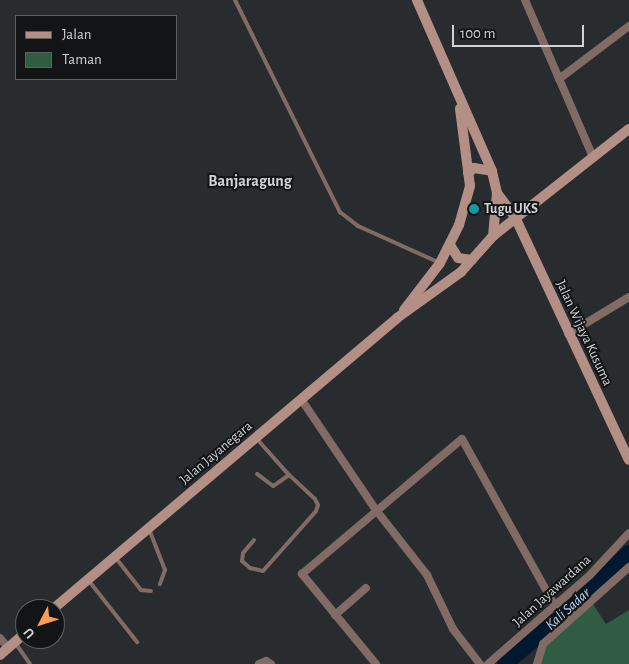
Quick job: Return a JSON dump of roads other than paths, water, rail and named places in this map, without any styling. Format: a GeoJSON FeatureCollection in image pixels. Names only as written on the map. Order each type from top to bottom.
{"type":"FeatureCollection","features":[{"type":"Feature","properties":{"kind":"main road","name":"Jalan Jayanegara"},"geometry":{"type":"LineString","coordinates":[[65,599],[397,318],[426,300],[472,260],[493,236],[497,194],[492,171],[459,100],[417,0]]}},
{"type":"Feature","properties":{"kind":"main road","name":"Jalan Jayanegara"},"geometry":{"type":"LineString","coordinates":[[397,318],[440,263],[450,245],[470,186],[459,100]]}},
{"type":"Feature","properties":{"kind":"main road"},"geometry":{"type":"LineString","coordinates":[[493,236],[629,129]]}},
{"type":"Feature","properties":{"kind":"main road"},"geometry":{"type":"LineString","coordinates":[[468,173],[474,168],[492,171]]}},
{"type":"Feature","properties":{"kind":"main road","name":"Jalan Wijaya Kusuma"},"geometry":{"type":"LineString","coordinates":[[497,194],[515,217],[568,334],[629,460]]}},
{"type":"Feature","properties":{"kind":"main road"},"geometry":{"type":"LineString","coordinates":[[450,245],[458,258],[472,260]]}},
{"type":"Feature","properties":{"kind":"street"},"geometry":{"type":"LineString","coordinates":[[525,0],[593,157]]}},
{"type":"Feature","properties":{"kind":"street"},"geometry":{"type":"LineString","coordinates":[[559,79],[629,26]]}},
{"type":"Feature","properties":{"kind":"street"},"geometry":{"type":"LineString","coordinates":[[568,334],[629,297]]}},
{"type":"Feature","properties":{"kind":"street"},"geometry":{"type":"LineString","coordinates":[[301,399],[376,510],[427,575],[453,629],[480,664]]}},
{"type":"Feature","properties":{"kind":"street"},"geometry":{"type":"LineString","coordinates":[[376,664],[302,574],[376,510],[464,439],[555,606]]}},
{"type":"Feature","properties":{"kind":"street","name":"Jalan Jayawardana"},"geometry":{"type":"LineString","coordinates":[[488,664],[555,606],[629,533]]}},
{"type":"Feature","properties":{"kind":"street"},"geometry":{"type":"LineString","coordinates":[[537,664],[543,644],[629,567]]}},
{"type":"Feature","properties":{"kind":"street"},"geometry":{"type":"LineString","coordinates":[[335,615],[366,588]]}},
{"type":"Feature","properties":{"kind":"street"},"geometry":{"type":"LineString","coordinates":[[0,638],[8,648]]}},
{"type":"Feature","properties":{"kind":"street"},"geometry":{"type":"LineString","coordinates":[[259,664],[266,661],[272,664]]}},
{"type":"Feature","properties":{"kind":"lane"},"geometry":{"type":"LineString","coordinates":[[235,0],[340,212],[358,226],[440,263]]}},
{"type":"Feature","properties":{"kind":"lane"},"geometry":{"type":"LineString","coordinates":[[254,540],[243,553],[242,561],[250,568],[265,571],[316,511],[318,505],[255,437]]}},
{"type":"Feature","properties":{"kind":"lane"},"geometry":{"type":"LineString","coordinates":[[257,474],[273,486],[289,475]]}},
{"type":"Feature","properties":{"kind":"lane"},"geometry":{"type":"LineString","coordinates":[[148,527],[165,570],[160,584]]}},
{"type":"Feature","properties":{"kind":"lane"},"geometry":{"type":"LineString","coordinates":[[114,556],[141,590],[151,591]]}},
{"type":"Feature","properties":{"kind":"lane"},"geometry":{"type":"LineString","coordinates":[[88,579],[137,642]]}},
{"type":"Feature","properties":{"kind":"lane"},"geometry":{"type":"LineString","coordinates":[[8,648],[30,664]]}},
{"type":"Feature","properties":{"kind":"waterway","name":"Kali Sadar"},"geometry":{"type":"LineString","coordinates":[[505,664],[577,603],[629,553]]}},
{"type":"Feature","properties":{"kind":"place","name":"Tugu UKS"},"geometry":{"type":"Point","coordinates":[474,209]}},
{"type":"Feature","properties":{"kind":"district","name":"Banjaragung"},"geometry":{"type":"Point","coordinates":[250,181]}}]}
